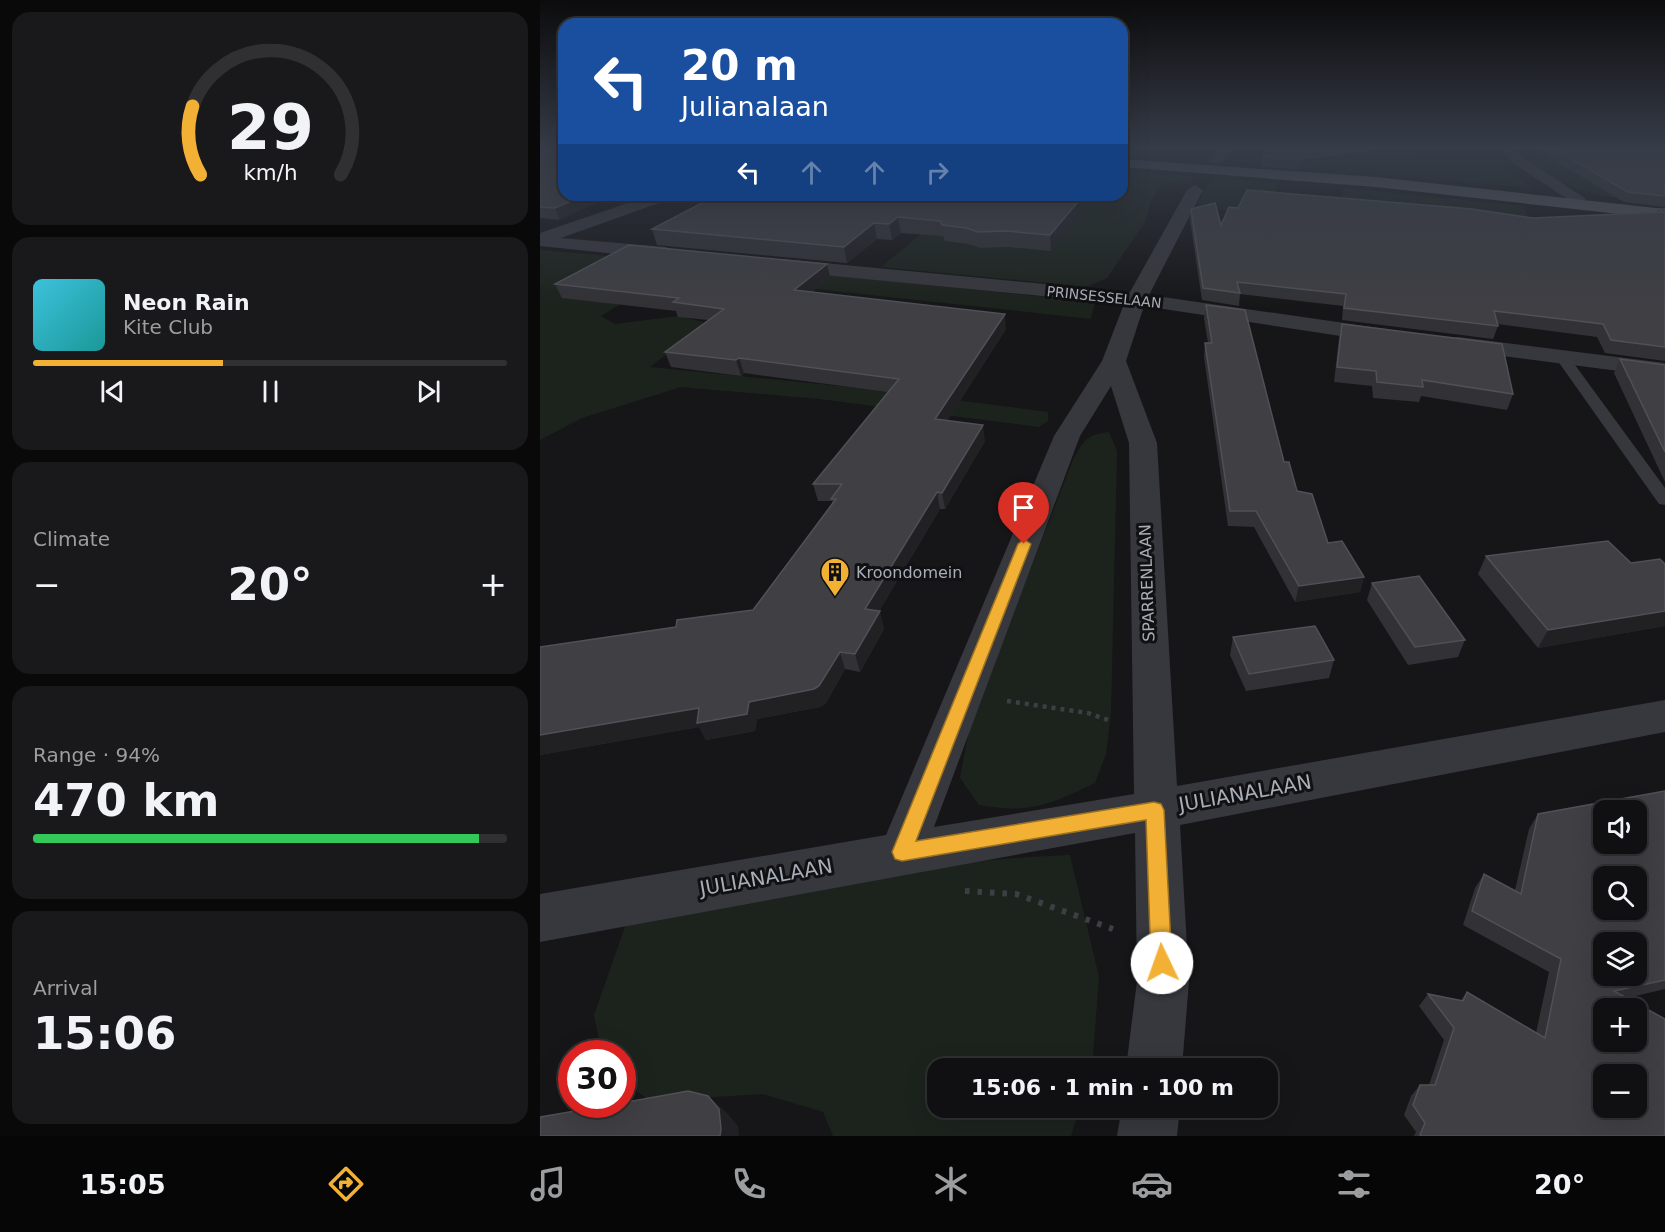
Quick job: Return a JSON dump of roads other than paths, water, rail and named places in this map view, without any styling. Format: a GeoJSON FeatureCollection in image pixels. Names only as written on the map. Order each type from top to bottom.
{"type":"FeatureCollection","features":[{"type":"Feature","properties":{"kind":"main road"},"geometry":{"type":"LineString","coordinates":[[1557,202],[1665,214]]}},
{"type":"Feature","properties":{"kind":"main road"},"geometry":{"type":"LineString","coordinates":[[1604,202],[1665,209]]}},
{"type":"Feature","properties":{"kind":"street"},"geometry":{"type":"LineString","coordinates":[[540,240],[647,202]]}},
{"type":"Feature","properties":{"kind":"street"},"geometry":{"type":"LineString","coordinates":[[902,852],[1067,436],[1114,361],[1136,299],[1188,202]]}},
{"type":"Feature","properties":{"kind":"street"},"geometry":{"type":"LineString","coordinates":[[540,240],[680,255]]}},
{"type":"Feature","properties":{"kind":"street","name":"PRINSESSELAAN"},"geometry":{"type":"LineString","coordinates":[[762,263],[1136,299],[1404,338]]}},
{"type":"Feature","properties":{"kind":"street"},"geometry":{"type":"LineString","coordinates":[[1438,342],[1665,370]]}},
{"type":"Feature","properties":{"kind":"street","name":"SPARRENLAAN"},"geometry":{"type":"LineString","coordinates":[[1114,361],[1143,443],[1154,810],[1162,981],[1155,1058]]}},
{"type":"Feature","properties":{"kind":"street","name":"JULIANALAAN"},"geometry":{"type":"LineString","coordinates":[[540,918],[902,852],[1154,810],[1665,716]]}},
{"type":"Feature","properties":{"kind":"lane"},"geometry":{"type":"LineString","coordinates":[[1562,357],[1665,500]]}},
{"type":"Feature","properties":{"kind":"place","name":"Kroondomein"},"geometry":{"type":"Point","coordinates":[835,598]}}]}
